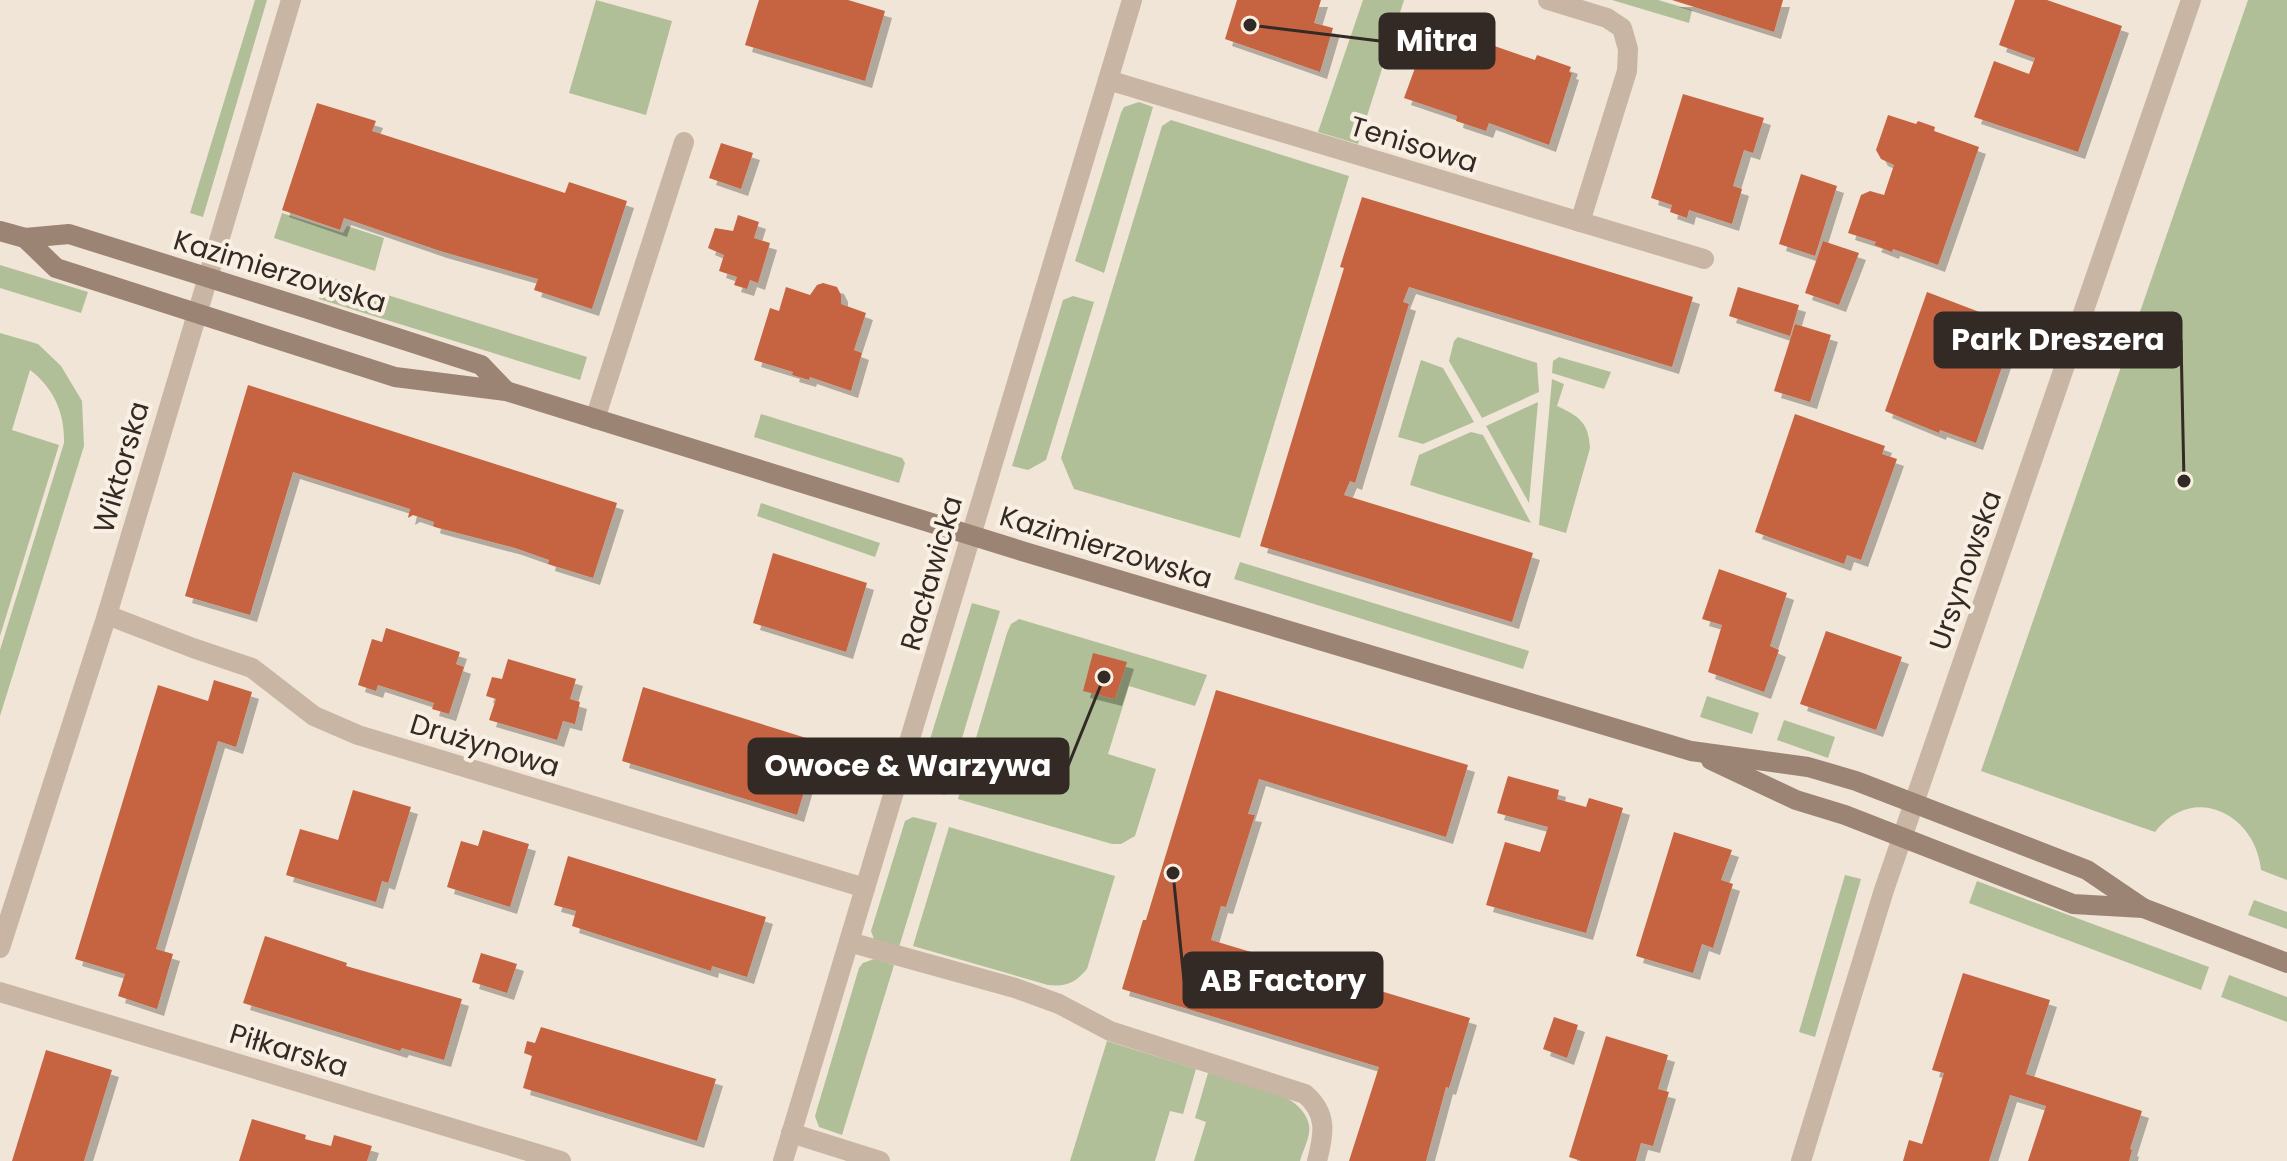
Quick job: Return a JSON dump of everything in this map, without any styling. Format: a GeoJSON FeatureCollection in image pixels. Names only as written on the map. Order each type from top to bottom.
{"type":"FeatureCollection","features":[{"type":"Feature","properties":{"kind":"street","name":"Wiktorska"},"geometry":{"type":"LineString","coordinates":[[0,948],[107,615],[291,0]]}},
{"type":"Feature","properties":{"kind":"street","name":"Racławicka"},"geometry":{"type":"LineString","coordinates":[[783,1161],[1132,0]]}},
{"type":"Feature","properties":{"kind":"street"},"geometry":{"type":"LineString","coordinates":[[1548,0],[1607,18],[1622,28],[1628,49],[1627,71],[1580,222]]}},
{"type":"Feature","properties":{"kind":"street","name":"Ursynowska"},"geometry":{"type":"LineString","coordinates":[[1801,1161],[1902,837],[2191,0]]}},
{"type":"Feature","properties":{"kind":"street","name":"Tenisowa"},"geometry":{"type":"LineString","coordinates":[[1108,80],[1704,259]]}},
{"type":"Feature","properties":{"kind":"street"},"geometry":{"type":"LineString","coordinates":[[595,419],[684,142]]}},
{"type":"Feature","properties":{"kind":"street","name":"Kazimierzowska"},"geometry":{"type":"LineString","coordinates":[[0,231],[25,238],[69,234],[207,277],[481,365],[506,391]]}},
{"type":"Feature","properties":{"kind":"street","name":"Kazimierzowska"},"geometry":{"type":"LineString","coordinates":[[25,238],[56,268],[395,377],[506,391],[970,535],[1691,751],[1796,800],[1902,837],[2073,904],[2143,908]]}},
{"type":"Feature","properties":{"kind":"street","name":"Drużynowa"},"geometry":{"type":"LineString","coordinates":[[107,615],[252,668],[314,716],[358,735],[865,888]]}},
{"type":"Feature","properties":{"kind":"street","name":"Kazimierzowska"},"geometry":{"type":"LineString","coordinates":[[1691,751],[1808,767],[1914,802],[2087,870],[2143,908]]}},
{"type":"Feature","properties":{"kind":"street"},"geometry":{"type":"LineString","coordinates":[[2143,908],[2287,963]]}},
{"type":"Feature","properties":{"kind":"street"},"geometry":{"type":"LineString","coordinates":[[849,942],[1015,988],[1059,1004],[1110,1031],[1305,1094],[1315,1103],[1323,1120],[1324,1137],[1317,1161]]}},
{"type":"Feature","properties":{"kind":"street","name":"Piłkarska"},"geometry":{"type":"LineString","coordinates":[[0,992],[561,1161]]}},
{"type":"Feature","properties":{"kind":"street"},"geometry":{"type":"LineString","coordinates":[[791,1133],[880,1161]]}},
{"type":"Feature","properties":{"kind":"green space"},"geometry":{"type":"Polygon","coordinates":[[[255,0],[267,0],[203,217],[190,213],[255,0]]]}},
{"type":"Feature","properties":{"kind":"green space"},"geometry":{"type":"Polygon","coordinates":[[[596,0],[672,21],[646,115],[569,93],[596,0]]]}},
{"type":"Feature","properties":{"kind":"green space"},"geometry":{"type":"Polygon","coordinates":[[[1363,0],[1404,0],[1358,144],[1318,132],[1363,0]]]}},
{"type":"Feature","properties":{"kind":"green space"},"geometry":{"type":"Polygon","coordinates":[[[1612,0],[1658,0],[1692,10],[1689,23],[1612,0]]]}},
{"type":"Feature","properties":{"kind":"green space"},"geometry":{"type":"Polygon","coordinates":[[[2248,0],[2287,0],[2287,880],[2261,870],[2257,850],[2248,833],[2220,811],[2204,807],[2187,809],[2170,817],[2155,832],[1981,771],[2248,0]]]}},
{"type":"Feature","properties":{"kind":"green space"},"geometry":{"type":"Polygon","coordinates":[[[1139,102],[1153,107],[1104,273],[1075,261],[1121,113],[1124,107],[1139,102]]]}},
{"type":"Feature","properties":{"kind":"green space"},"geometry":{"type":"Polygon","coordinates":[[[1171,120],[1349,176],[1240,538],[1074,489],[1061,458],[1162,126],[1171,120]]]}},
{"type":"Feature","properties":{"kind":"green space"},"geometry":{"type":"Polygon","coordinates":[[[282,213],[343,233],[347,226],[384,238],[375,271],[274,238],[282,213]]]}},
{"type":"Feature","properties":{"kind":"green space"},"geometry":{"type":"Polygon","coordinates":[[[0,265],[88,292],[81,313],[0,288],[0,265]]]}},
{"type":"Feature","properties":{"kind":"green space"},"geometry":{"type":"Polygon","coordinates":[[[326,276],[587,357],[580,380],[319,299],[326,276]]]}},
{"type":"Feature","properties":{"kind":"green space"},"geometry":{"type":"Polygon","coordinates":[[[1073,296],[1094,302],[1046,460],[1028,470],[1012,466],[1063,300],[1073,296]]]}},
{"type":"Feature","properties":{"kind":"green space"},"geometry":{"type":"Polygon","coordinates":[[[0,333],[38,344],[61,366],[82,401],[84,446],[0,716],[0,650],[64,443],[60,412],[52,393],[30,370],[12,430],[59,445],[0,636],[0,333]]]}},
{"type":"Feature","properties":{"kind":"green space"},"geometry":{"type":"Polygon","coordinates":[[[1458,337],[1537,363],[1539,392],[1482,418],[1449,361],[1458,337]]]}},
{"type":"Feature","properties":{"kind":"green space"},"geometry":{"type":"Polygon","coordinates":[[[1559,357],[1611,372],[1604,389],[1552,373],[1553,361],[1559,357]]]}},
{"type":"Feature","properties":{"kind":"green space"},"geometry":{"type":"Polygon","coordinates":[[[1421,360],[1443,368],[1474,422],[1423,444],[1398,437],[1421,360]]]}},
{"type":"Feature","properties":{"kind":"green space"},"geometry":{"type":"Polygon","coordinates":[[[1552,379],[1564,384],[1557,406],[1571,413],[1585,426],[1590,448],[1566,533],[1539,525],[1552,379]]]}},
{"type":"Feature","properties":{"kind":"green space"},"geometry":{"type":"Polygon","coordinates":[[[1538,402],[1529,503],[1486,426],[1538,402]]]}},
{"type":"Feature","properties":{"kind":"green space"},"geometry":{"type":"Polygon","coordinates":[[[761,414],[902,458],[905,463],[899,483],[754,437],[761,414]]]}},
{"type":"Feature","properties":{"kind":"green space"},"geometry":{"type":"Polygon","coordinates":[[[1471,432],[1483,435],[1531,523],[1410,485],[1419,455],[1471,432]]]}},
{"type":"Feature","properties":{"kind":"green space"},"geometry":{"type":"Polygon","coordinates":[[[761,503],[880,543],[875,557],[757,516],[761,503]]]}},
{"type":"Feature","properties":{"kind":"green space"},"geometry":{"type":"Polygon","coordinates":[[[1240,562],[1529,651],[1523,669],[1234,579],[1240,562]]]}},
{"type":"Feature","properties":{"kind":"green space"},"geometry":{"type":"Polygon","coordinates":[[[972,603],[1000,611],[945,795],[928,791],[921,785],[919,775],[972,603]]]}},
{"type":"Feature","properties":{"kind":"green space"},"geometry":{"type":"Polygon","coordinates":[[[1019,619],[1207,675],[1195,706],[1129,686],[1108,754],[1156,769],[1135,836],[1121,844],[958,799],[1007,633],[1011,624],[1019,619]]]}},
{"type":"Feature","properties":{"kind":"green space"},"geometry":{"type":"Polygon","coordinates":[[[1707,696],[1759,713],[1752,734],[1700,717],[1707,696]]]}},
{"type":"Feature","properties":{"kind":"green space"},"geometry":{"type":"Polygon","coordinates":[[[1784,720],[1835,737],[1828,758],[1777,740],[1784,720]]]}},
{"type":"Feature","properties":{"kind":"green space"},"geometry":{"type":"Polygon","coordinates":[[[913,817],[937,823],[899,947],[874,939],[871,931],[905,821],[913,817]]]}},
{"type":"Feature","properties":{"kind":"green space"},"geometry":{"type":"Polygon","coordinates":[[[949,827],[1115,876],[1087,969],[1078,978],[1065,985],[1048,985],[913,946],[949,827]]]}},
{"type":"Feature","properties":{"kind":"green space"},"geometry":{"type":"Polygon","coordinates":[[[1845,875],[1861,879],[1815,1037],[1799,1032],[1845,875]]]}},
{"type":"Feature","properties":{"kind":"green space"},"geometry":{"type":"Polygon","coordinates":[[[1977,881],[2209,967],[2201,990],[1969,903],[1977,881]]]}},
{"type":"Feature","properties":{"kind":"green space"},"geometry":{"type":"Polygon","coordinates":[[[2254,900],[2287,912],[2287,929],[2248,915],[2254,900]]]}},
{"type":"Feature","properties":{"kind":"green space"},"geometry":{"type":"Polygon","coordinates":[[[874,959],[894,965],[842,1135],[819,1127],[815,1116],[859,968],[874,959]]]}},
{"type":"Feature","properties":{"kind":"green space"},"geometry":{"type":"Polygon","coordinates":[[[2229,975],[2287,997],[2287,1022],[2221,997],[2229,975]]]}},
{"type":"Feature","properties":{"kind":"green space"},"geometry":{"type":"Polygon","coordinates":[[[1107,1041],[1196,1069],[1183,1114],[1170,1111],[1155,1161],[1070,1161],[1107,1041]]]}},
{"type":"Feature","properties":{"kind":"green space"},"geometry":{"type":"Polygon","coordinates":[[[1208,1073],[1267,1089],[1294,1103],[1304,1113],[1309,1125],[1300,1161],[1194,1161],[1206,1122],[1195,1118],[1208,1073]]]}},
{"type":"Feature","properties":{"kind":"building"},"geometry":{"type":"Polygon","coordinates":[[[759,0],[848,0],[885,11],[865,81],[745,45],[759,0]]]}},
{"type":"Feature","properties":{"kind":"building"},"geometry":{"type":"Polygon","coordinates":[[[1237,0],[1321,0],[1314,23],[1333,28],[1320,72],[1225,39],[1237,0]]]}},
{"type":"Feature","properties":{"kind":"building"},"geometry":{"type":"Polygon","coordinates":[[[1672,0],[1783,0],[1774,32],[1672,0]]]}},
{"type":"Feature","properties":{"kind":"building"},"geometry":{"type":"Polygon","coordinates":[[[2015,0],[2047,0],[2122,26],[2078,152],[1974,117],[1994,61],[2029,74],[2035,58],[1999,45],[2015,0]]]}},
{"type":"Feature","properties":{"kind":"building"},"geometry":{"type":"Polygon","coordinates":[[[1430,27],[1482,46],[1483,42],[1535,60],[1537,55],[1571,67],[1569,72],[1572,73],[1549,145],[1489,123],[1486,131],[1456,121],[1457,116],[1404,98],[1430,27]]]}},
{"type":"Feature","properties":{"kind":"building"},"geometry":{"type":"Polygon","coordinates":[[[1683,94],[1764,118],[1753,153],[1744,150],[1733,186],[1742,189],[1732,224],[1689,210],[1687,218],[1670,212],[1672,205],[1651,198],[1683,94]]]}},
{"type":"Feature","properties":{"kind":"building"},"geometry":{"type":"Polygon","coordinates":[[[317,103],[376,121],[372,131],[565,193],[569,182],[627,201],[592,309],[534,290],[538,279],[440,251],[344,218],[340,230],[282,210],[317,103]]]}},
{"type":"Feature","properties":{"kind":"building"},"geometry":{"type":"Polygon","coordinates":[[[1888,115],[1916,124],[1918,121],[1935,127],[1934,131],[1979,147],[1938,265],[1893,249],[1892,252],[1874,245],[1876,242],[1848,233],[1861,195],[1870,191],[1884,195],[1894,165],[1881,159],[1876,150],[1888,115]]]}},
{"type":"Feature","properties":{"kind":"building"},"geometry":{"type":"Polygon","coordinates":[[[721,143],[753,153],[741,189],[709,178],[721,143]]]}},
{"type":"Feature","properties":{"kind":"building"},"geometry":{"type":"Polygon","coordinates":[[[1801,174],[1837,186],[1815,256],[1779,244],[1801,174]]]}},
{"type":"Feature","properties":{"kind":"building"},"geometry":{"type":"Polygon","coordinates":[[[1362,197],[1693,297],[1672,367],[1409,287],[1403,302],[1409,304],[1355,483],[1350,481],[1344,495],[1533,553],[1512,622],[1260,546],[1344,268],[1340,267],[1362,197]]]}},
{"type":"Feature","properties":{"kind":"building"},"geometry":{"type":"Polygon","coordinates":[[[738,215],[759,222],[754,238],[770,243],[758,283],[750,280],[747,289],[734,285],[737,277],[719,271],[724,255],[708,248],[715,228],[733,231],[738,215]]]}},
{"type":"Feature","properties":{"kind":"building"},"geometry":{"type":"Polygon","coordinates":[[[1823,241],[1859,253],[1839,305],[1805,293],[1823,241]]]}},
{"type":"Feature","properties":{"kind":"building"},"geometry":{"type":"Polygon","coordinates":[[[823,283],[837,287],[841,304],[866,313],[854,350],[862,353],[851,391],[810,377],[809,380],[792,375],[793,372],[754,360],[770,308],[779,311],[786,287],[810,295],[817,285],[823,283]]]}},
{"type":"Feature","properties":{"kind":"building"},"geometry":{"type":"Polygon","coordinates":[[[1738,287],[1799,305],[1790,336],[1729,316],[1738,287]]]}},
{"type":"Feature","properties":{"kind":"building"},"geometry":{"type":"Polygon","coordinates":[[[1927,292],[2016,326],[1976,443],[1940,430],[1939,433],[1885,411],[1927,292]]]}},
{"type":"Feature","properties":{"kind":"building"},"geometry":{"type":"Polygon","coordinates":[[[1795,324],[1831,335],[1810,402],[1774,391],[1795,324]]]}},
{"type":"Feature","properties":{"kind":"building"},"geometry":{"type":"Polygon","coordinates":[[[248,385],[617,503],[593,578],[548,564],[549,560],[515,548],[435,527],[434,522],[413,515],[408,518],[410,509],[293,472],[250,615],[185,596],[248,385]]]}},
{"type":"Feature","properties":{"kind":"building"},"geometry":{"type":"Polygon","coordinates":[[[1795,414],[1885,446],[1882,454],[1897,459],[1861,560],[1847,555],[1844,564],[1755,532],[1795,414]]]}},
{"type":"Feature","properties":{"kind":"building"},"geometry":{"type":"Polygon","coordinates":[[[773,553],[867,583],[846,652],[753,623],[773,553]]]}},
{"type":"Feature","properties":{"kind":"building"},"geometry":{"type":"Polygon","coordinates":[[[1719,569],[1787,593],[1770,646],[1779,650],[1764,692],[1708,672],[1722,625],[1702,619],[1719,569]]]}},
{"type":"Feature","properties":{"kind":"building"},"geometry":{"type":"Polygon","coordinates":[[[386,628],[460,652],[456,664],[464,667],[449,714],[432,709],[434,703],[378,685],[376,691],[358,685],[372,639],[382,642],[386,628]]]}},
{"type":"Feature","properties":{"kind":"building"},"geometry":{"type":"Polygon","coordinates":[[[1826,631],[1902,657],[1876,730],[1800,704],[1826,631]]]}},
{"type":"Feature","properties":{"kind":"building"},"geometry":{"type":"Polygon","coordinates":[[[1093,653],[1127,662],[1115,699],[1083,691],[1093,653]]]}},
{"type":"Feature","properties":{"kind":"building"},"geometry":{"type":"Polygon","coordinates":[[[508,659],[576,679],[570,699],[580,702],[575,724],[563,721],[557,740],[489,720],[496,699],[486,696],[492,677],[502,679],[508,659]]]}},
{"type":"Feature","properties":{"kind":"building"},"geometry":{"type":"Polygon","coordinates":[[[214,680],[252,692],[236,747],[218,741],[156,949],[173,954],[157,1009],[118,996],[125,974],[75,959],[158,685],[208,701],[214,680]]]}},
{"type":"Feature","properties":{"kind":"building"},"geometry":{"type":"Polygon","coordinates":[[[643,687],[819,742],[797,815],[622,761],[643,687]]]}},
{"type":"Feature","properties":{"kind":"building"},"geometry":{"type":"Polygon","coordinates":[[[1216,690],[1468,765],[1446,837],[1259,779],[1248,814],[1255,815],[1226,907],[1221,906],[1211,940],[1470,1018],[1449,1088],[1446,1087],[1426,1161],[1349,1161],[1379,1067],[1122,989],[1216,690]]]}},
{"type":"Feature","properties":{"kind":"building"},"geometry":{"type":"Polygon","coordinates":[[[1508,776],[1559,790],[1557,799],[1586,807],[1589,798],[1623,808],[1586,933],[1486,905],[1505,842],[1540,852],[1548,827],[1497,813],[1508,776]]]}},
{"type":"Feature","properties":{"kind":"building"},"geometry":{"type":"Polygon","coordinates":[[[353,790],[411,807],[388,883],[382,881],[376,902],[286,875],[300,829],[338,840],[353,790]]]}},
{"type":"Feature","properties":{"kind":"building"},"geometry":{"type":"Polygon","coordinates":[[[483,830],[529,844],[510,907],[447,887],[461,841],[478,846],[483,830]]]}},
{"type":"Feature","properties":{"kind":"building"},"geometry":{"type":"Polygon","coordinates":[[[1674,832],[1732,850],[1721,880],[1733,884],[1713,948],[1702,944],[1693,973],[1636,956],[1674,832]]]}},
{"type":"Feature","properties":{"kind":"building"},"geometry":{"type":"Polygon","coordinates":[[[568,856],[766,917],[747,977],[712,966],[711,971],[572,926],[576,911],[554,905],[568,856]]]}},
{"type":"Feature","properties":{"kind":"building"},"geometry":{"type":"Polygon","coordinates":[[[265,936],[347,963],[346,966],[462,999],[444,1060],[402,1048],[400,1051],[243,1003],[265,936]]]}},
{"type":"Feature","properties":{"kind":"building"},"geometry":{"type":"Polygon","coordinates":[[[481,953],[517,964],[507,993],[472,982],[481,953]]]}},
{"type":"Feature","properties":{"kind":"building"},"geometry":{"type":"Polygon","coordinates":[[[1963,973],[2050,1000],[2026,1074],[2142,1111],[2129,1161],[2028,1161],[2046,1106],[2010,1095],[1989,1161],[1903,1161],[1909,1140],[1922,1144],[1944,1073],[1932,1070],[1963,973]]]}},
{"type":"Feature","properties":{"kind":"building"},"geometry":{"type":"Polygon","coordinates":[[[1554,1017],[1578,1025],[1567,1058],[1543,1049],[1554,1017]]]}},
{"type":"Feature","properties":{"kind":"building"},"geometry":{"type":"Polygon","coordinates":[[[541,1027],[716,1079],[697,1141],[523,1088],[532,1056],[524,1053],[527,1041],[535,1043],[541,1027]]]}},
{"type":"Feature","properties":{"kind":"building"},"geometry":{"type":"Polygon","coordinates":[[[1606,1036],[1668,1055],[1658,1089],[1669,1092],[1653,1146],[1641,1143],[1636,1161],[1581,1161],[1569,1157],[1606,1036]]]}},
{"type":"Feature","properties":{"kind":"building"},"geometry":{"type":"Polygon","coordinates":[[[46,1050],[112,1070],[84,1161],[12,1161],[46,1050]]]}},
{"type":"Feature","properties":{"kind":"building"},"geometry":{"type":"Polygon","coordinates":[[[252,1119],[331,1146],[334,1135],[372,1146],[367,1161],[239,1161],[252,1119]]]}},
{"type":"Feature","properties":{"kind":"place","name":"Mitra"},"geometry":{"type":"Point","coordinates":[1250,25]}},
{"type":"Feature","properties":{"kind":"place","name":"Park Dreszera"},"geometry":{"type":"Point","coordinates":[2184,481]}},
{"type":"Feature","properties":{"kind":"place","name":"Owoce & Warzywa"},"geometry":{"type":"Point","coordinates":[1104,677]}},
{"type":"Feature","properties":{"kind":"place","name":"AB Factory"},"geometry":{"type":"Point","coordinates":[1173,873]}}]}
